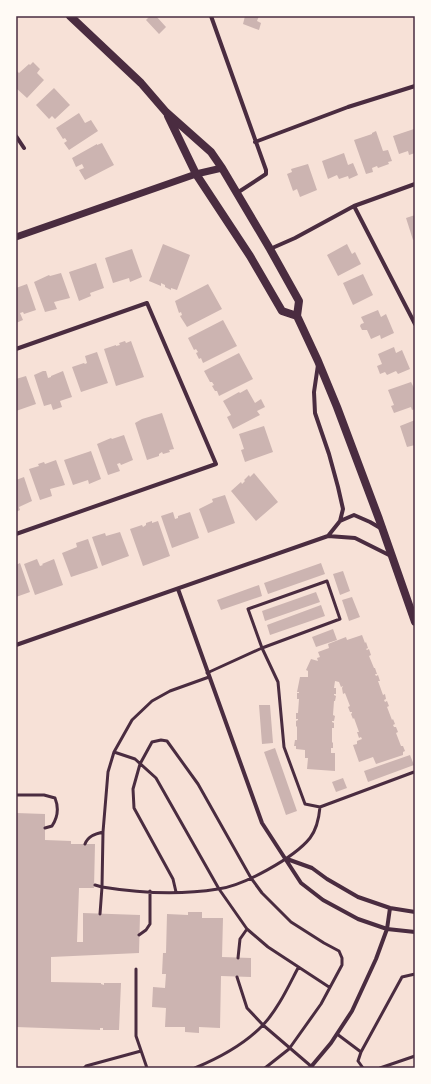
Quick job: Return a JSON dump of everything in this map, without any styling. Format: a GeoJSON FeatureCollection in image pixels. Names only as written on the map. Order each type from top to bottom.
{"type":"FeatureCollection","features":[{"type":"Feature","properties":{"kind":"main road"},"geometry":{"type":"LineString","coordinates":[[70,16],[141,83],[166,112],[210,152],[222,168],[270,249],[299,301],[297,316],[337,407],[383,530],[415,622]]}},
{"type":"Feature","properties":{"kind":"main road"},"geometry":{"type":"LineString","coordinates":[[166,112],[196,174],[250,256],[282,311],[297,316]]}},
{"type":"Feature","properties":{"kind":"street"},"geometry":{"type":"LineString","coordinates":[[211,16],[266,170],[266,174],[237,193]]}},
{"type":"Feature","properties":{"kind":"street"},"geometry":{"type":"LineString","coordinates":[[255,142],[348,107],[415,86]]}},
{"type":"Feature","properties":{"kind":"street"},"geometry":{"type":"LineString","coordinates":[[16,136],[24,148]]}},
{"type":"Feature","properties":{"kind":"street"},"geometry":{"type":"LineString","coordinates":[[16,237],[196,174],[222,168]]}},
{"type":"Feature","properties":{"kind":"street"},"geometry":{"type":"LineString","coordinates":[[270,249],[295,238],[354,206],[415,184]]}},
{"type":"Feature","properties":{"kind":"street"},"geometry":{"type":"LineString","coordinates":[[354,206],[415,324]]}},
{"type":"Feature","properties":{"kind":"street"},"geometry":{"type":"LineString","coordinates":[[16,348],[147,303],[216,464],[16,534]]}},
{"type":"Feature","properties":{"kind":"street"},"geometry":{"type":"LineString","coordinates":[[318,361],[314,392],[315,413],[329,454],[342,509],[340,521],[328,536]]}},
{"type":"Feature","properties":{"kind":"street"},"geometry":{"type":"LineString","coordinates":[[340,521],[354,516],[370,522],[383,530]]}},
{"type":"Feature","properties":{"kind":"street"},"geometry":{"type":"LineString","coordinates":[[16,645],[328,536],[354,538],[392,556]]}},
{"type":"Feature","properties":{"kind":"street"},"geometry":{"type":"LineString","coordinates":[[178,589],[262,823],[301,883],[323,900],[358,919],[387,929],[415,932]]}},
{"type":"Feature","properties":{"kind":"street"},"geometry":{"type":"LineString","coordinates":[[286,859],[312,868],[327,879],[358,897],[390,908],[415,912]]}},
{"type":"Feature","properties":{"kind":"street"},"geometry":{"type":"LineString","coordinates":[[311,1067],[337,1034],[355,1004],[376,959],[387,929],[390,908]]}},
{"type":"Feature","properties":{"kind":"lane"},"geometry":{"type":"LineString","coordinates":[[100,914],[103,832],[108,772],[114,752],[132,720],[152,701],[170,691],[208,675],[262,648],[340,619],[327,581],[248,609],[262,648],[278,682],[284,748],[305,804],[320,807],[414,772]]}},
{"type":"Feature","properties":{"kind":"lane"},"geometry":{"type":"LineString","coordinates":[[176,892],[173,879],[134,808],[133,789],[140,764],[152,742],[161,740],[167,741],[198,784],[251,878],[262,893],[291,922],[324,943],[340,951],[342,965],[321,1004],[289,1049],[265,1068]]}},
{"type":"Feature","properties":{"kind":"lane"},"geometry":{"type":"LineString","coordinates":[[114,752],[135,760],[156,778],[219,889],[247,929],[268,947],[329,987]]}},
{"type":"Feature","properties":{"kind":"lane"},"geometry":{"type":"LineString","coordinates":[[16,795],[44,795],[55,798],[58,806],[56,819],[52,826],[45,828]]}},
{"type":"Feature","properties":{"kind":"lane"},"geometry":{"type":"LineString","coordinates":[[94,885],[120,890],[176,892],[219,889],[244,882],[286,859],[310,838],[319,820],[320,807]]}},
{"type":"Feature","properties":{"kind":"lane"},"geometry":{"type":"LineString","coordinates":[[85,844],[91,835],[103,832]]}},
{"type":"Feature","properties":{"kind":"lane"},"geometry":{"type":"LineString","coordinates":[[139,935],[146,930],[150,924],[150,891]]}},
{"type":"Feature","properties":{"kind":"lane"},"geometry":{"type":"LineString","coordinates":[[238,958],[240,939],[247,929]]}},
{"type":"Feature","properties":{"kind":"lane"},"geometry":{"type":"LineString","coordinates":[[196,1068],[214,1060],[244,1041],[262,1025],[278,1004],[298,968]]}},
{"type":"Feature","properties":{"kind":"lane"},"geometry":{"type":"LineString","coordinates":[[136,969],[136,1036],[147,1068]]}},
{"type":"Feature","properties":{"kind":"lane"},"geometry":{"type":"LineString","coordinates":[[364,1068],[358,1062],[361,1052],[402,977],[415,974]]}},
{"type":"Feature","properties":{"kind":"lane"},"geometry":{"type":"LineString","coordinates":[[238,977],[247,1008],[262,1025],[311,1067]]}},
{"type":"Feature","properties":{"kind":"lane"},"geometry":{"type":"LineString","coordinates":[[337,1034],[361,1052]]}},
{"type":"Feature","properties":{"kind":"lane"},"geometry":{"type":"LineString","coordinates":[[84,1068],[86,1066],[141,1051]]}},
{"type":"Feature","properties":{"kind":"lane"},"geometry":{"type":"LineString","coordinates":[[380,1068],[415,1056]]}},
{"type":"Feature","properties":{"kind":"building"},"geometry":{"type":"Polygon","coordinates":[[[150,16],[156,16],[166,27],[159,34],[146,20],[150,16]]]}},
{"type":"Feature","properties":{"kind":"building"},"geometry":{"type":"Polygon","coordinates":[[[245,16],[259,16],[257,21],[261,23],[259,30],[243,24],[245,16]]]}},
{"type":"Feature","properties":{"kind":"building"},"geometry":{"type":"Polygon","coordinates":[[[33,62],[40,69],[37,73],[44,80],[27,98],[16,88],[16,70],[19,73],[33,62]]]}},
{"type":"Feature","properties":{"kind":"building"},"geometry":{"type":"Polygon","coordinates":[[[54,88],[70,105],[55,119],[52,116],[49,119],[36,105],[54,88]]]}},
{"type":"Feature","properties":{"kind":"building"},"geometry":{"type":"Polygon","coordinates":[[[79,113],[85,123],[91,120],[98,131],[69,150],[64,143],[67,141],[65,138],[63,139],[56,128],[79,113]]]}},
{"type":"Feature","properties":{"kind":"building"},"geometry":{"type":"Polygon","coordinates":[[[414,129],[415,153],[409,155],[408,151],[399,154],[393,136],[414,129]]]}},
{"type":"Feature","properties":{"kind":"building"},"geometry":{"type":"Polygon","coordinates":[[[376,131],[383,151],[388,150],[392,161],[388,162],[389,164],[378,168],[377,166],[372,168],[373,172],[366,174],[354,140],[372,134],[376,131]]]}},
{"type":"Feature","properties":{"kind":"building"},"geometry":{"type":"Polygon","coordinates":[[[102,143],[114,165],[85,180],[79,170],[84,168],[82,164],[76,167],[72,158],[97,144],[102,143]]]}},
{"type":"Feature","properties":{"kind":"building"},"geometry":{"type":"Polygon","coordinates":[[[344,153],[348,165],[353,163],[358,175],[349,179],[348,176],[339,179],[337,175],[328,179],[322,161],[344,153]]]}},
{"type":"Feature","properties":{"kind":"building"},"geometry":{"type":"Polygon","coordinates":[[[308,164],[317,190],[300,197],[297,189],[293,191],[287,174],[292,172],[291,169],[308,164]]]}},
{"type":"Feature","properties":{"kind":"building"},"geometry":{"type":"Polygon","coordinates":[[[415,215],[415,239],[413,240],[406,218],[415,215]]]}},
{"type":"Feature","properties":{"kind":"building"},"geometry":{"type":"Polygon","coordinates":[[[163,244],[190,255],[177,290],[171,288],[171,290],[161,283],[161,286],[149,281],[163,244]]]}},
{"type":"Feature","properties":{"kind":"building"},"geometry":{"type":"Polygon","coordinates":[[[347,244],[352,254],[355,252],[361,264],[338,276],[327,255],[347,244]]]}},
{"type":"Feature","properties":{"kind":"building"},"geometry":{"type":"Polygon","coordinates":[[[132,249],[142,277],[130,282],[129,278],[113,283],[105,258],[132,249]]]}},
{"type":"Feature","properties":{"kind":"building"},"geometry":{"type":"Polygon","coordinates":[[[96,263],[104,288],[90,293],[91,296],[79,301],[69,272],[96,263]]]}},
{"type":"Feature","properties":{"kind":"building"},"geometry":{"type":"Polygon","coordinates":[[[61,273],[70,298],[54,302],[57,309],[45,312],[34,282],[49,275],[61,273]]]}},
{"type":"Feature","properties":{"kind":"building"},"geometry":{"type":"Polygon","coordinates":[[[363,274],[373,295],[353,305],[343,283],[363,274]]]}},
{"type":"Feature","properties":{"kind":"building"},"geometry":{"type":"Polygon","coordinates":[[[27,284],[36,310],[24,314],[23,312],[20,313],[23,320],[16,323],[16,288],[27,284]]]}},
{"type":"Feature","properties":{"kind":"building"},"geometry":{"type":"Polygon","coordinates":[[[208,284],[222,309],[187,327],[180,316],[182,315],[181,312],[179,313],[175,301],[208,284]]]}},
{"type":"Feature","properties":{"kind":"building"},"geometry":{"type":"Polygon","coordinates":[[[378,310],[381,317],[386,314],[394,333],[381,339],[380,335],[371,339],[367,330],[362,330],[360,326],[364,323],[361,317],[378,310]]]}},
{"type":"Feature","properties":{"kind":"building"},"geometry":{"type":"Polygon","coordinates":[[[223,320],[237,346],[203,363],[201,358],[199,359],[196,353],[198,352],[196,349],[194,350],[188,338],[223,320]]]}},
{"type":"Feature","properties":{"kind":"building"},"geometry":{"type":"Polygon","coordinates":[[[125,341],[126,343],[131,341],[144,377],[116,386],[104,349],[120,345],[119,343],[125,341]]]}},
{"type":"Feature","properties":{"kind":"building"},"geometry":{"type":"Polygon","coordinates":[[[394,347],[396,353],[402,350],[410,369],[398,374],[396,371],[387,375],[385,372],[380,374],[377,366],[382,364],[378,354],[394,347]]]}},
{"type":"Feature","properties":{"kind":"building"},"geometry":{"type":"Polygon","coordinates":[[[97,352],[108,383],[81,392],[72,367],[87,363],[85,356],[97,352]]]}},
{"type":"Feature","properties":{"kind":"building"},"geometry":{"type":"Polygon","coordinates":[[[239,353],[253,379],[219,396],[217,391],[215,391],[212,386],[214,385],[210,382],[204,371],[239,353]]]}},
{"type":"Feature","properties":{"kind":"building"},"geometry":{"type":"Polygon","coordinates":[[[46,371],[48,378],[63,371],[72,397],[60,401],[62,407],[53,410],[51,404],[44,406],[34,375],[46,371]]]}},
{"type":"Feature","properties":{"kind":"building"},"geometry":{"type":"Polygon","coordinates":[[[26,376],[36,404],[16,411],[16,379],[26,376]]]}},
{"type":"Feature","properties":{"kind":"building"},"geometry":{"type":"Polygon","coordinates":[[[411,382],[415,390],[415,409],[412,410],[411,407],[394,413],[391,406],[394,405],[388,390],[411,382]]]}},
{"type":"Feature","properties":{"kind":"building"},"geometry":{"type":"Polygon","coordinates":[[[247,389],[255,403],[261,399],[265,407],[257,411],[260,415],[233,429],[227,417],[231,415],[223,401],[247,389]]]}},
{"type":"Feature","properties":{"kind":"building"},"geometry":{"type":"Polygon","coordinates":[[[162,413],[174,449],[163,454],[162,452],[159,456],[147,460],[135,423],[142,419],[162,413]]]}},
{"type":"Feature","properties":{"kind":"building"},"geometry":{"type":"Polygon","coordinates":[[[415,420],[415,445],[407,447],[400,426],[415,420]]]}},
{"type":"Feature","properties":{"kind":"building"},"geometry":{"type":"Polygon","coordinates":[[[264,426],[273,452],[245,462],[241,450],[244,449],[239,434],[264,426]]]}},
{"type":"Feature","properties":{"kind":"building"},"geometry":{"type":"Polygon","coordinates":[[[124,435],[133,460],[121,465],[120,463],[117,464],[120,471],[108,475],[97,444],[111,438],[124,435]]]}},
{"type":"Feature","properties":{"kind":"building"},"geometry":{"type":"Polygon","coordinates":[[[91,451],[101,479],[89,484],[88,480],[73,485],[64,460],[91,451]]]}},
{"type":"Feature","properties":{"kind":"building"},"geometry":{"type":"Polygon","coordinates":[[[56,460],[65,485],[50,489],[52,496],[40,500],[29,469],[39,466],[38,464],[44,462],[45,464],[56,460]]]}},
{"type":"Feature","properties":{"kind":"building"},"geometry":{"type":"Polygon","coordinates":[[[254,473],[278,502],[256,521],[231,491],[241,482],[242,484],[249,475],[250,477],[254,473]]]}},
{"type":"Feature","properties":{"kind":"building"},"geometry":{"type":"Polygon","coordinates":[[[24,477],[32,501],[19,507],[20,510],[16,512],[16,480],[24,477]]]}},
{"type":"Feature","properties":{"kind":"building"},"geometry":{"type":"Polygon","coordinates":[[[225,495],[235,523],[208,533],[199,509],[213,502],[212,499],[225,495]]]}},
{"type":"Feature","properties":{"kind":"building"},"geometry":{"type":"Polygon","coordinates":[[[173,512],[175,519],[178,518],[178,516],[190,512],[199,538],[172,548],[161,516],[173,512]]]}},
{"type":"Feature","properties":{"kind":"building"},"geometry":{"type":"Polygon","coordinates":[[[152,521],[152,523],[158,521],[170,556],[143,566],[130,529],[142,525],[143,527],[146,523],[152,521]]]}},
{"type":"Feature","properties":{"kind":"building"},"geometry":{"type":"Polygon","coordinates":[[[120,532],[129,556],[102,566],[92,537],[105,533],[106,536],[120,532]]]}},
{"type":"Feature","properties":{"kind":"building"},"geometry":{"type":"Polygon","coordinates":[[[88,539],[98,568],[71,577],[62,553],[77,547],[76,543],[88,539]]]}},
{"type":"Feature","properties":{"kind":"building"},"geometry":{"type":"Polygon","coordinates":[[[37,559],[40,566],[54,559],[63,585],[35,595],[24,564],[37,559]]]}},
{"type":"Feature","properties":{"kind":"building"},"geometry":{"type":"Polygon","coordinates":[[[20,563],[30,592],[16,597],[16,565],[20,563]]]}},
{"type":"Feature","properties":{"kind":"building"},"geometry":{"type":"Polygon","coordinates":[[[321,563],[325,574],[268,594],[264,583],[321,563]]]}},
{"type":"Feature","properties":{"kind":"building"},"geometry":{"type":"Polygon","coordinates":[[[343,571],[350,591],[340,595],[333,574],[343,571]]]}},
{"type":"Feature","properties":{"kind":"building"},"geometry":{"type":"Polygon","coordinates":[[[259,585],[262,596],[221,610],[217,600],[259,585]]]}},
{"type":"Feature","properties":{"kind":"building"},"geometry":{"type":"Polygon","coordinates":[[[316,592],[320,602],[265,621],[262,611],[316,592]]]}},
{"type":"Feature","properties":{"kind":"building"},"geometry":{"type":"Polygon","coordinates":[[[352,597],[360,617],[349,621],[342,600],[352,597]]]}},
{"type":"Feature","properties":{"kind":"building"},"geometry":{"type":"Polygon","coordinates":[[[321,605],[325,616],[270,635],[267,625],[321,605]]]}},
{"type":"Feature","properties":{"kind":"building"},"geometry":{"type":"Polygon","coordinates":[[[333,629],[337,640],[316,647],[312,637],[333,629]]]}},
{"type":"Feature","properties":{"kind":"building"},"geometry":{"type":"Polygon","coordinates":[[[362,635],[368,648],[366,649],[369,649],[371,655],[369,656],[377,674],[375,674],[376,676],[378,675],[380,681],[378,681],[383,695],[385,694],[386,699],[384,700],[385,702],[387,701],[389,706],[387,707],[395,724],[393,725],[396,727],[398,732],[396,733],[401,746],[403,746],[405,751],[403,752],[403,755],[376,764],[373,757],[359,762],[353,745],[357,744],[357,741],[362,739],[361,737],[359,738],[357,732],[359,732],[351,714],[352,712],[350,712],[348,707],[350,706],[345,693],[343,694],[343,686],[341,687],[339,682],[335,681],[334,688],[336,688],[336,694],[334,695],[336,696],[333,715],[335,716],[334,721],[332,721],[334,723],[334,728],[332,728],[333,748],[331,748],[331,753],[335,753],[335,771],[307,769],[308,758],[305,758],[305,750],[296,749],[296,746],[294,746],[295,740],[297,740],[296,721],[298,719],[296,719],[296,713],[298,713],[299,699],[297,699],[297,693],[299,692],[297,692],[300,677],[308,677],[308,671],[306,670],[311,659],[318,661],[317,658],[320,657],[318,652],[329,648],[328,644],[346,637],[347,640],[362,635]]]}},
{"type":"Feature","properties":{"kind":"building"},"geometry":{"type":"Polygon","coordinates":[[[259,705],[270,705],[273,743],[262,744],[259,705]]]}},
{"type":"Feature","properties":{"kind":"building"},"geometry":{"type":"Polygon","coordinates":[[[275,748],[297,811],[286,815],[264,752],[275,748]]]}},
{"type":"Feature","properties":{"kind":"building"},"geometry":{"type":"Polygon","coordinates":[[[410,755],[414,765],[368,782],[364,771],[410,755]]]}},
{"type":"Feature","properties":{"kind":"building"},"geometry":{"type":"Polygon","coordinates":[[[343,778],[347,788],[336,792],[332,782],[343,778]]]}},
{"type":"Feature","properties":{"kind":"building"},"geometry":{"type":"Polygon","coordinates":[[[16,813],[45,814],[45,840],[71,841],[71,844],[95,844],[94,888],[79,888],[77,942],[83,942],[83,913],[140,915],[139,953],[51,957],[51,982],[101,983],[104,985],[104,983],[121,983],[119,1030],[103,1030],[103,1028],[100,1028],[100,1030],[16,1027],[16,813]]]}},
{"type":"Feature","properties":{"kind":"building"},"geometry":{"type":"Polygon","coordinates":[[[188,912],[202,912],[202,918],[223,918],[222,957],[251,958],[251,977],[221,976],[220,1028],[199,1027],[199,1033],[185,1032],[185,1027],[165,1027],[166,1008],[152,1007],[153,987],[165,988],[166,974],[162,974],[163,953],[166,953],[167,914],[188,915],[188,912]]]}}]}
